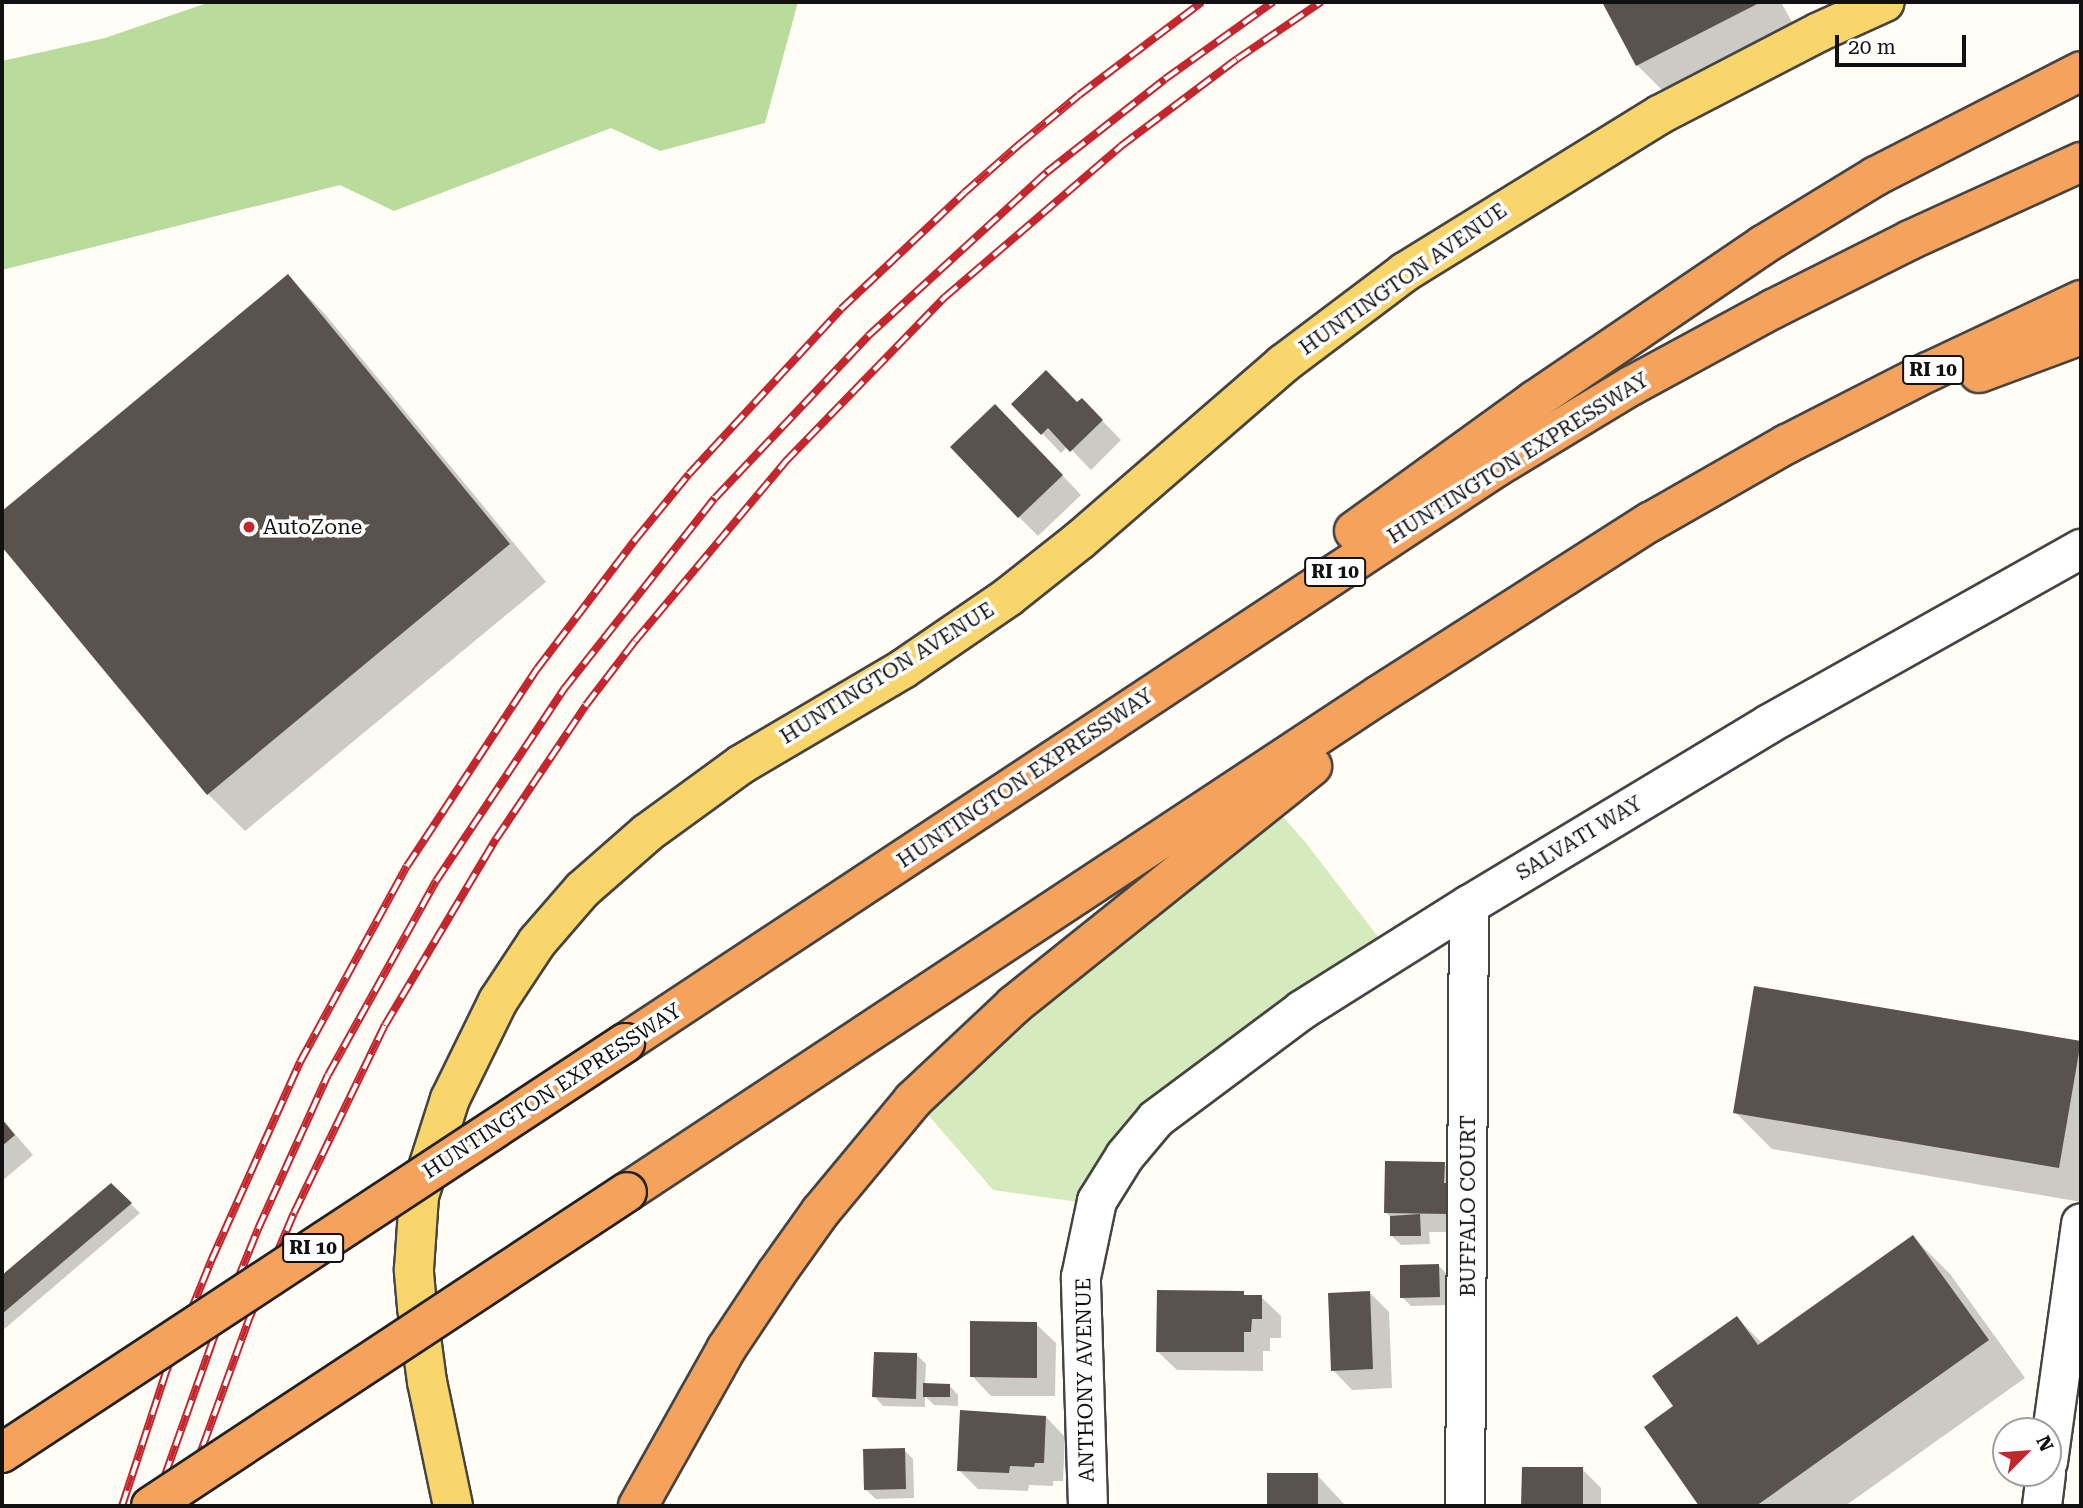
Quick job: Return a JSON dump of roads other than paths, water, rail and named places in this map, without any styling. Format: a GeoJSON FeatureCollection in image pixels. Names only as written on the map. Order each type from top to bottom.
{"type":"FeatureCollection","features":[{"type":"Feature","properties":{"kind":"highway"},"geometry":{"type":"LineString","coordinates":[[971,814],[1455,457],[1718,275],[1876,176],[2081,71]]}},
{"type":"Feature","properties":{"kind":"highway","name":"HUNTINGTON EXPRESSWAY"},"geometry":{"type":"LineString","coordinates":[[2,1453],[1375,546],[1631,386],[1910,240],[2081,162]]}},
{"type":"Feature","properties":{"kind":"highway","name":"RI 10"},"geometry":{"type":"LineString","coordinates":[[151,1506],[1513,608],[1650,522],[1787,444],[2081,300]]}},
{"type":"Feature","properties":{"kind":"highway"},"geometry":{"type":"LineString","coordinates":[[1787,444],[2081,335]]}},
{"type":"Feature","properties":{"kind":"highway"},"geometry":{"type":"LineString","coordinates":[[638,1506],[726,1349],[776,1274],[821,1211],[913,1100],[962,1051],[1063,964],[1513,608]]}},
{"type":"Feature","properties":{"kind":"main road","name":"HUNTINGTON AVENUE"},"geometry":{"type":"LineString","coordinates":[[453,1506],[427,1382],[417,1307],[414,1269],[419,1196],[450,1099],[498,1001],[537,942],[582,890],[648,833],[742,764],[921,657],[1009,597],[1080,540],[1283,364],[1405,272],[1659,115],[1808,37],[1885,2]]}},
{"type":"Feature","properties":{"kind":"street","name":"SALVATI WAY"},"geometry":{"type":"LineString","coordinates":[[1112,1176],[1156,1119],[1301,1010],[1780,717],[2081,549]]}},
{"type":"Feature","properties":{"kind":"street","name":"BUFFALO COURT"},"geometry":{"type":"LineString","coordinates":[[1465,1506],[1469,905]]}},
{"type":"Feature","properties":{"kind":"street","name":"ANTHONY AVENUE"},"geometry":{"type":"LineString","coordinates":[[1088,1506],[1081,1277],[1097,1201],[1112,1176]]}},
{"type":"Feature","properties":{"kind":"street"},"geometry":{"type":"LineString","coordinates":[[2067,1427],[2081,1223]]}},
{"type":"Feature","properties":{"kind":"street"},"geometry":{"type":"LineString","coordinates":[[2042,1506],[2044,1487]]}},
{"type":"Feature","properties":{"kind":"railway"},"geometry":{"type":"LineString","coordinates":[[122,1506],[166,1372],[211,1261],[300,1062],[407,866],[537,669],[689,474],[841,309],[1021,143],[1079,95],[1202,2]]}},
{"type":"Feature","properties":{"kind":"railway"},"geometry":{"type":"LineString","coordinates":[[154,1506],[213,1340],[258,1229],[328,1075],[436,881],[564,689],[715,498],[868,336],[1047,172],[1165,79],[1273,2]]}},
{"type":"Feature","properties":{"kind":"railway"},"geometry":{"type":"LineString","coordinates":[[181,1506],[249,1319],[294,1213],[385,1025],[496,839],[586,705],[635,641],[785,462],[945,297],[1121,146],[1237,59],[1321,2]]}},
{"type":"Feature","properties":{"kind":"place","name":"AutoZone"},"geometry":{"type":"Point","coordinates":[249,527]}}]}
